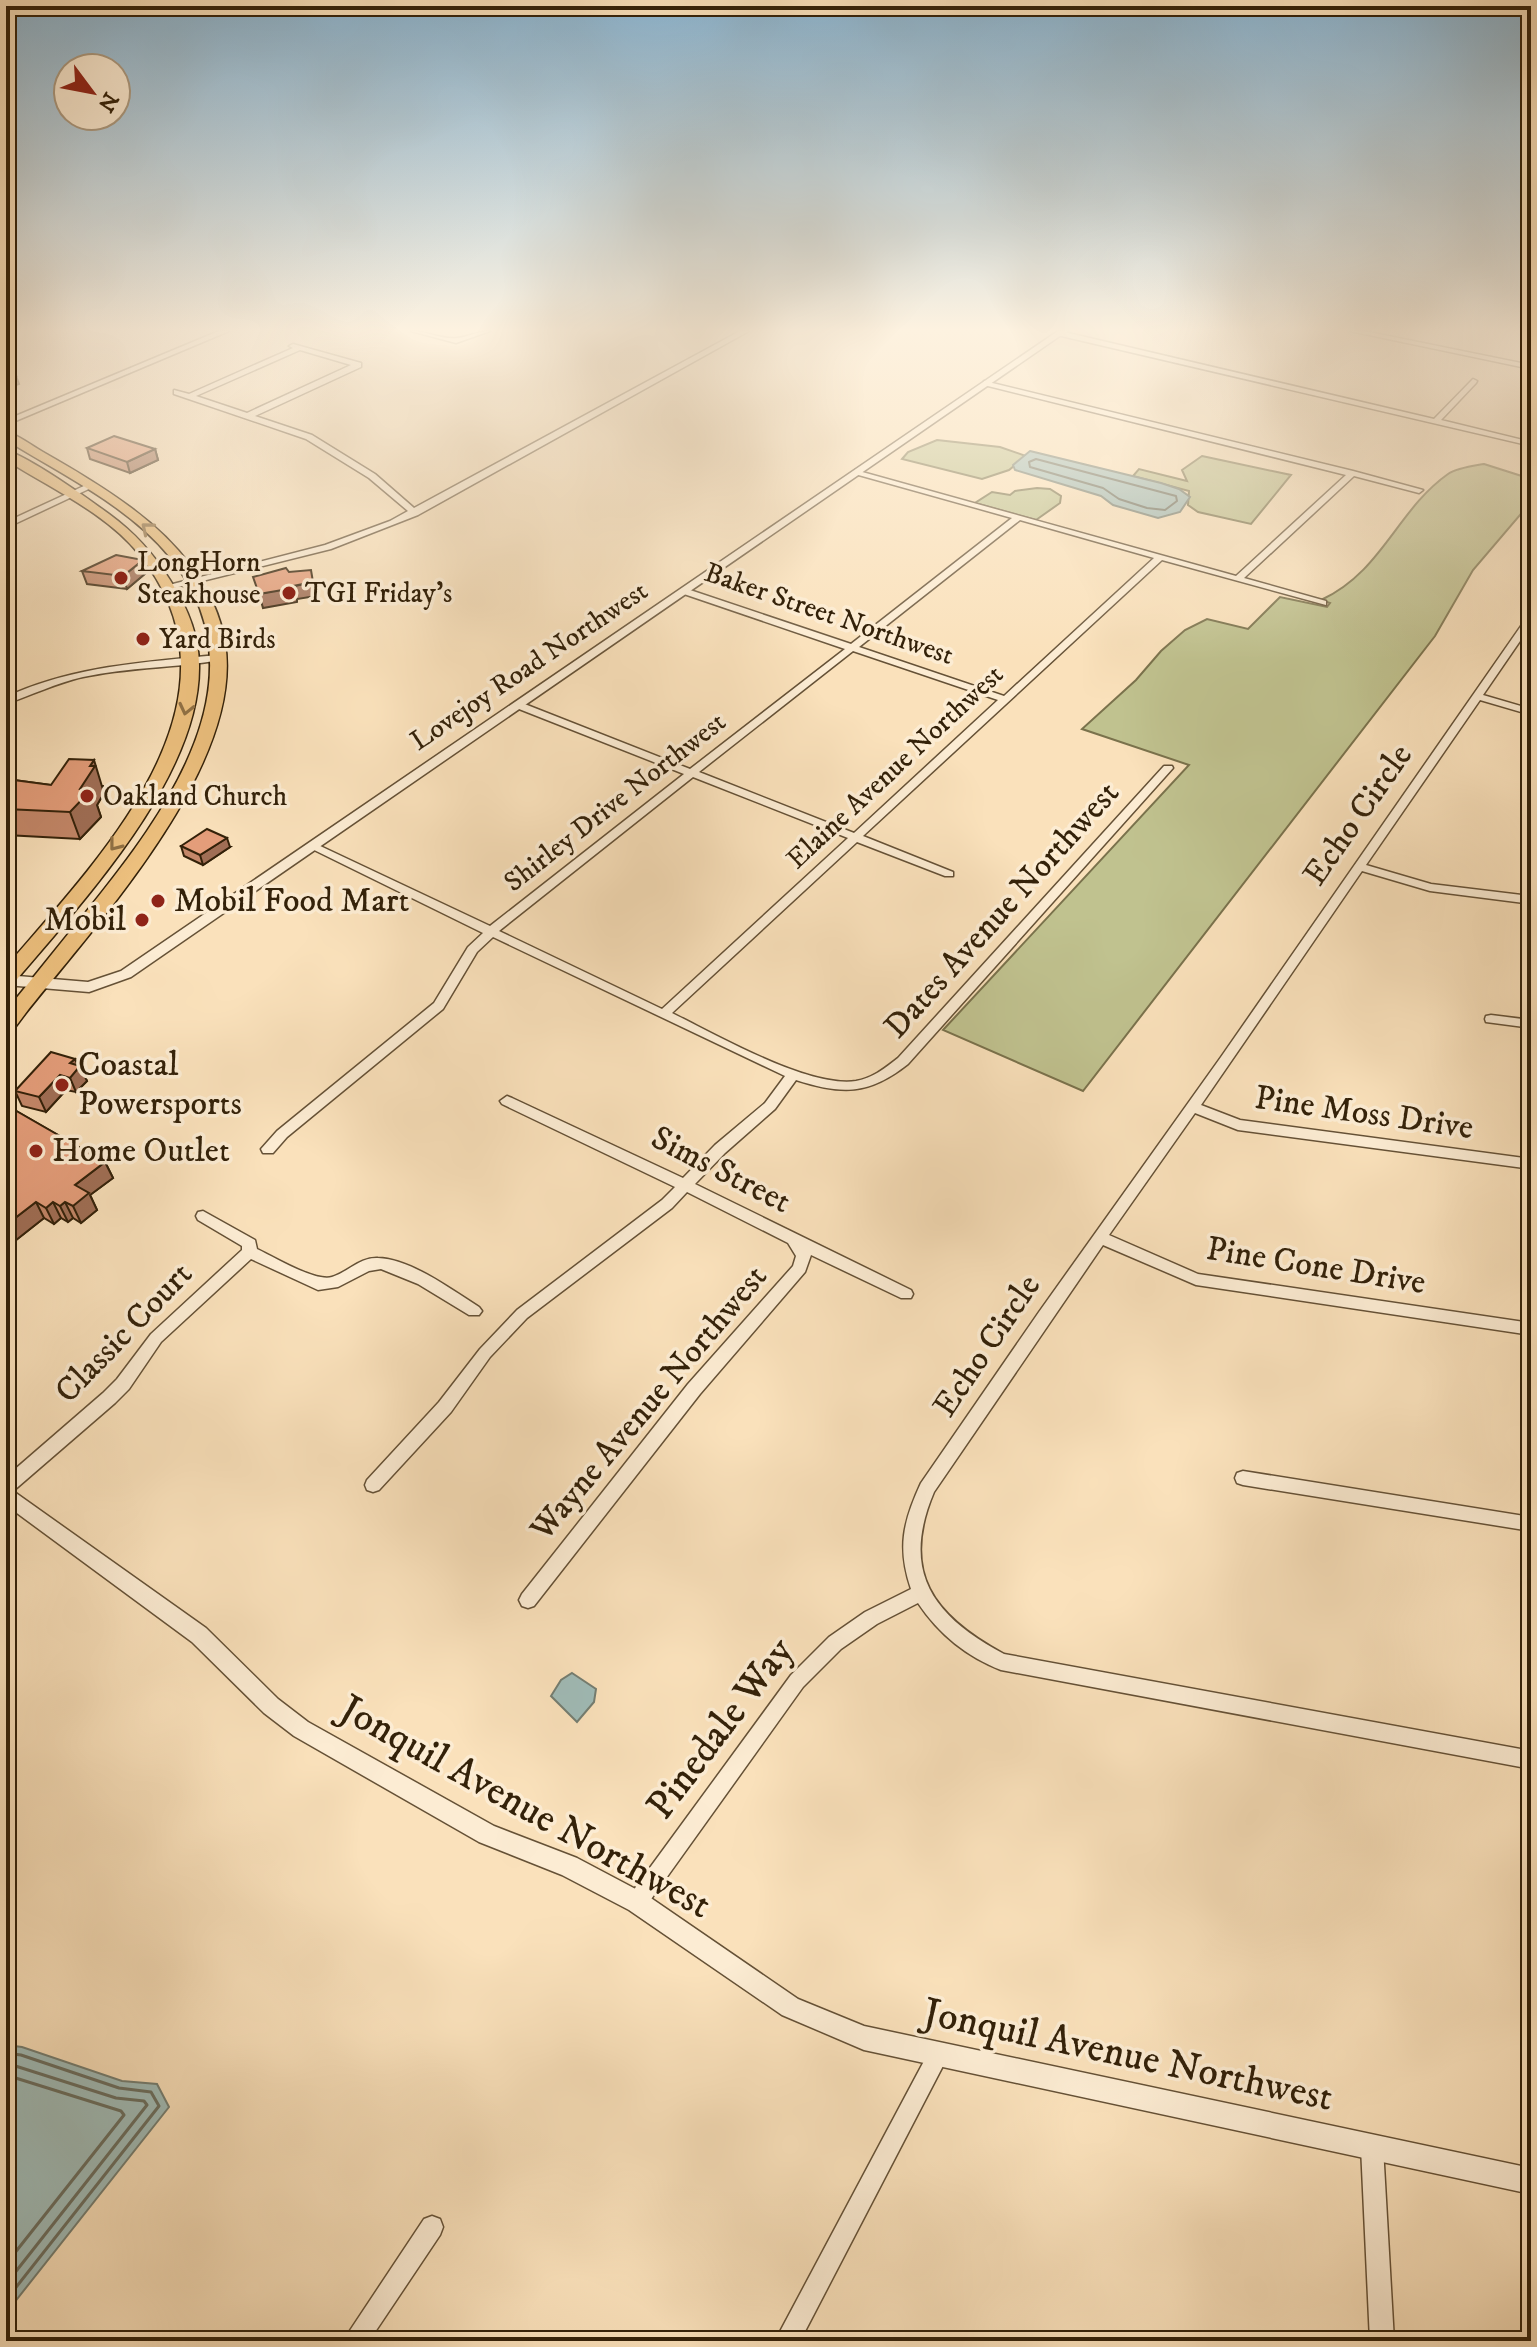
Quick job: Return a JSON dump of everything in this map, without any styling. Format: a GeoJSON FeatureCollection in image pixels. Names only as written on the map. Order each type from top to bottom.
{"type":"FeatureCollection","features":[{"type":"Feature","properties":{"kind":"main road"},"geometry":{"type":"LineString","coordinates":[[6,1025],[140,856],[192,772],[209,732],[218,694],[218,658],[212,622],[193,580],[177,556],[151,529],[15,441]]}},
{"type":"Feature","properties":{"kind":"main road"},"geometry":{"type":"LineString","coordinates":[[6,454],[110,522],[138,545],[170,586],[185,621],[191,661],[185,714],[163,772],[117,844],[6,980]]}},
{"type":"Feature","properties":{"kind":"main road"},"geometry":{"type":"LineString","coordinates":[[163,772],[192,772]]}},
{"type":"Feature","properties":{"kind":"street"},"geometry":{"type":"LineString","coordinates":[[312,441],[357,465],[415,513]]}},
{"type":"Feature","properties":{"kind":"street"},"geometry":{"type":"LineString","coordinates":[[170,586],[348,541],[415,513],[546,441]]}},
{"type":"Feature","properties":{"kind":"street","name":"Lovejoy Road Northwest"},"geometry":{"type":"LineString","coordinates":[[6,980],[89,987],[126,974],[904,441]]}},
{"type":"Feature","properties":{"kind":"street"},"geometry":{"type":"LineString","coordinates":[[1221,441],[1419,490]]}},
{"type":"Feature","properties":{"kind":"street"},"geometry":{"type":"LineString","coordinates":[[858,472],[1323,603]]}},
{"type":"Feature","properties":{"kind":"street"},"geometry":{"type":"LineString","coordinates":[[1238,579],[1353,473]]}},
{"type":"Feature","properties":{"kind":"street"},"geometry":{"type":"LineString","coordinates":[[6,525],[89,487]]}},
{"type":"Feature","properties":{"kind":"street","name":"Shirley Drive Northwest"},"geometry":{"type":"LineString","coordinates":[[268,1149],[282,1134],[439,1006],[472,950],[491,931],[1018,518]]}},
{"type":"Feature","properties":{"kind":"street","name":"Elaine Avenue Northwest"},"geometry":{"type":"LineString","coordinates":[[665,1013],[1160,557]]}},
{"type":"Feature","properties":{"kind":"street","name":"Baker Street Northwest"},"geometry":{"type":"LineString","coordinates":[[684,591],[1004,699]]}},
{"type":"Feature","properties":{"kind":"street","name":"Echo Circle"},"geometry":{"type":"LineString","coordinates":[[1531,618],[1099,1237],[918,1504],[912,1524],[911,1551],[920,1593],[952,1633],[980,1652],[1015,1667],[1531,1760]]}},
{"type":"Feature","properties":{"kind":"street"},"geometry":{"type":"LineString","coordinates":[[6,701],[36,686],[83,674],[218,658]]}},
{"type":"Feature","properties":{"kind":"street"},"geometry":{"type":"LineString","coordinates":[[1477,696],[1531,712]]}},
{"type":"Feature","properties":{"kind":"street"},"geometry":{"type":"LineString","coordinates":[[518,705],[949,874]]}},
{"type":"Feature","properties":{"kind":"street","name":"Dates Avenue Northwest"},"geometry":{"type":"LineString","coordinates":[[793,1074],[844,1088],[873,1084],[892,1072],[1168,768]]}},
{"type":"Feature","properties":{"kind":"street"},"geometry":{"type":"LineString","coordinates":[[312,846],[793,1074],[770,1106],[720,1149],[667,1204],[522,1314],[485,1353],[445,1407],[373,1485]]}},
{"type":"Feature","properties":{"kind":"street"},"geometry":{"type":"LineString","coordinates":[[1359,867],[1430,887],[1531,900]]}},
{"type":"Feature","properties":{"kind":"street"},"geometry":{"type":"LineString","coordinates":[[1491,1019],[1531,1024]]}},
{"type":"Feature","properties":{"kind":"street","name":"Sims Street"},"geometry":{"type":"LineString","coordinates":[[507,1101],[688,1185],[795,1243],[906,1294]]}},
{"type":"Feature","properties":{"kind":"street","name":"Pine Moss Drive"},"geometry":{"type":"LineString","coordinates":[[1192,1107],[1238,1125],[1531,1164]]}},
{"type":"Feature","properties":{"kind":"street","name":"Classic Court"},"geometry":{"type":"LineString","coordinates":[[6,1487],[109,1398],[156,1338],[249,1252],[250,1244],[203,1216]]}},
{"type":"Feature","properties":{"kind":"street","name":"Pine Cone Drive"},"geometry":{"type":"LineString","coordinates":[[1099,1237],[1196,1279],[1531,1329]]}},
{"type":"Feature","properties":{"kind":"street","name":"Wayne Avenue Northwest"},"geometry":{"type":"LineString","coordinates":[[528,1600],[694,1389],[800,1268],[804,1255],[795,1243]]}},
{"type":"Feature","properties":{"kind":"street","name":"Classic Court"},"geometry":{"type":"LineString","coordinates":[[249,1252],[318,1284],[328,1285],[338,1283],[371,1264],[391,1265],[474,1311]]}},
{"type":"Feature","properties":{"kind":"street"},"geometry":{"type":"LineString","coordinates":[[1243,1478],[1531,1524]]}},
{"type":"Feature","properties":{"kind":"street","name":"Jonquil Avenue Northwest"},"geometry":{"type":"LineString","coordinates":[[6,1494],[199,1635],[271,1706],[301,1729],[487,1834],[569,1866],[637,1902],[790,2007],[823,2024],[864,2038],[938,2055],[1531,2181]]}},
{"type":"Feature","properties":{"kind":"street","name":"Pinedale Way"},"geometry":{"type":"LineString","coordinates":[[637,1902],[805,1672],[835,1643],[871,1618],[920,1593]]}},
{"type":"Feature","properties":{"kind":"street"},"geometry":{"type":"LineString","coordinates":[[787,2341],[938,2055]]}},
{"type":"Feature","properties":{"kind":"street"},"geometry":{"type":"LineString","coordinates":[[1372,2147],[1382,2341]]}},
{"type":"Feature","properties":{"kind":"street"},"geometry":{"type":"LineString","coordinates":[[355,2341],[432,2227]]}},
{"type":"Feature","properties":{"kind":"green space"},"geometry":{"type":"Polygon","coordinates":[[[942,441],[1000,447],[1026,456],[1009,470],[982,479],[902,459],[908,452],[942,441]]]}},
{"type":"Feature","properties":{"kind":"green space"},"geometry":{"type":"Polygon","coordinates":[[[1202,456],[1291,475],[1251,524],[1198,512],[1188,505],[1189,491],[1133,476],[1139,469],[1187,481],[1182,470],[1202,456]]]}},
{"type":"Feature","properties":{"kind":"green space"},"geometry":{"type":"Polygon","coordinates":[[[1484,464],[1531,479],[1531,502],[1473,570],[1435,636],[1083,1091],[943,1030],[1189,765],[1082,729],[1136,680],[1161,651],[1185,630],[1207,619],[1248,629],[1280,597],[1327,607],[1330,603],[1321,600],[1359,574],[1430,489],[1452,472],[1484,464]]]}},
{"type":"Feature","properties":{"kind":"green space"},"geometry":{"type":"Polygon","coordinates":[[[1050,489],[1061,496],[1060,503],[1036,520],[975,503],[992,492],[1010,495],[1015,491],[1050,489]]]}},
{"type":"Feature","properties":{"kind":"water"},"geometry":{"type":"Polygon","coordinates":[[[1030,451],[1161,483],[1179,489],[1190,497],[1180,512],[1158,518],[1113,505],[1101,496],[1015,470],[1013,465],[1030,451]]]}},
{"type":"Feature","properties":{"kind":"water"},"geometry":{"type":"Polygon","coordinates":[[[572,1673],[596,1689],[594,1702],[577,1722],[551,1696],[561,1680],[572,1673]]]}},
{"type":"Feature","properties":{"kind":"water"},"geometry":{"type":"Polygon","coordinates":[[[6,2045],[22,2047],[122,2081],[157,2084],[169,2107],[6,2313],[6,2045]]]}},
{"type":"Feature","properties":{"kind":"building"},"geometry":{"type":"Polygon","coordinates":[[[104,441],[128,441],[155,449],[127,462],[87,448],[104,441]]]}},
{"type":"Feature","properties":{"kind":"building"},"geometry":{"type":"Polygon","coordinates":[[[116,555],[143,560],[123,576],[82,571],[116,555]]]}},
{"type":"Feature","properties":{"kind":"building"},"geometry":{"type":"Polygon","coordinates":[[[286,568],[289,572],[311,570],[313,582],[259,594],[253,577],[286,568]]]}},
{"type":"Feature","properties":{"kind":"building"},"geometry":{"type":"Polygon","coordinates":[[[69,759],[94,760],[90,766],[95,766],[80,789],[91,790],[70,812],[6,809],[6,779],[51,785],[69,759]]]}},
{"type":"Feature","properties":{"kind":"building"},"geometry":{"type":"Polygon","coordinates":[[[207,829],[227,838],[200,855],[181,846],[207,829]]]}},
{"type":"Feature","properties":{"kind":"building"},"geometry":{"type":"Polygon","coordinates":[[[51,1052],[75,1059],[70,1063],[80,1066],[70,1078],[60,1075],[39,1097],[15,1091],[51,1052]]]}},
{"type":"Feature","properties":{"kind":"building","name":"Home Outlet"},"geometry":{"type":"Polygon","coordinates":[[[6,1105],[105,1162],[75,1185],[89,1193],[73,1206],[65,1202],[60,1206],[53,1202],[46,1208],[36,1202],[6,1225],[6,1105]]]}},
{"type":"Feature","properties":{"kind":"place","name":"LongHorn Steakhouse"},"geometry":{"type":"Point","coordinates":[121,578]}},
{"type":"Feature","properties":{"kind":"place","name":"TGI Friday's"},"geometry":{"type":"Point","coordinates":[289,593]}},
{"type":"Feature","properties":{"kind":"place","name":"Yard Birds"},"geometry":{"type":"Point","coordinates":[143,639]}},
{"type":"Feature","properties":{"kind":"place","name":"Oakland Church"},"geometry":{"type":"Point","coordinates":[87,796]}},
{"type":"Feature","properties":{"kind":"place","name":"Mobil Food Mart"},"geometry":{"type":"Point","coordinates":[158,901]}},
{"type":"Feature","properties":{"kind":"place","name":"Mobil"},"geometry":{"type":"Point","coordinates":[142,920]}},
{"type":"Feature","properties":{"kind":"place","name":"Coastal Powersports"},"geometry":{"type":"Point","coordinates":[62,1085]}},
{"type":"Feature","properties":{"kind":"place","name":"Home Outlet"},"geometry":{"type":"Point","coordinates":[36,1151]}}]}
